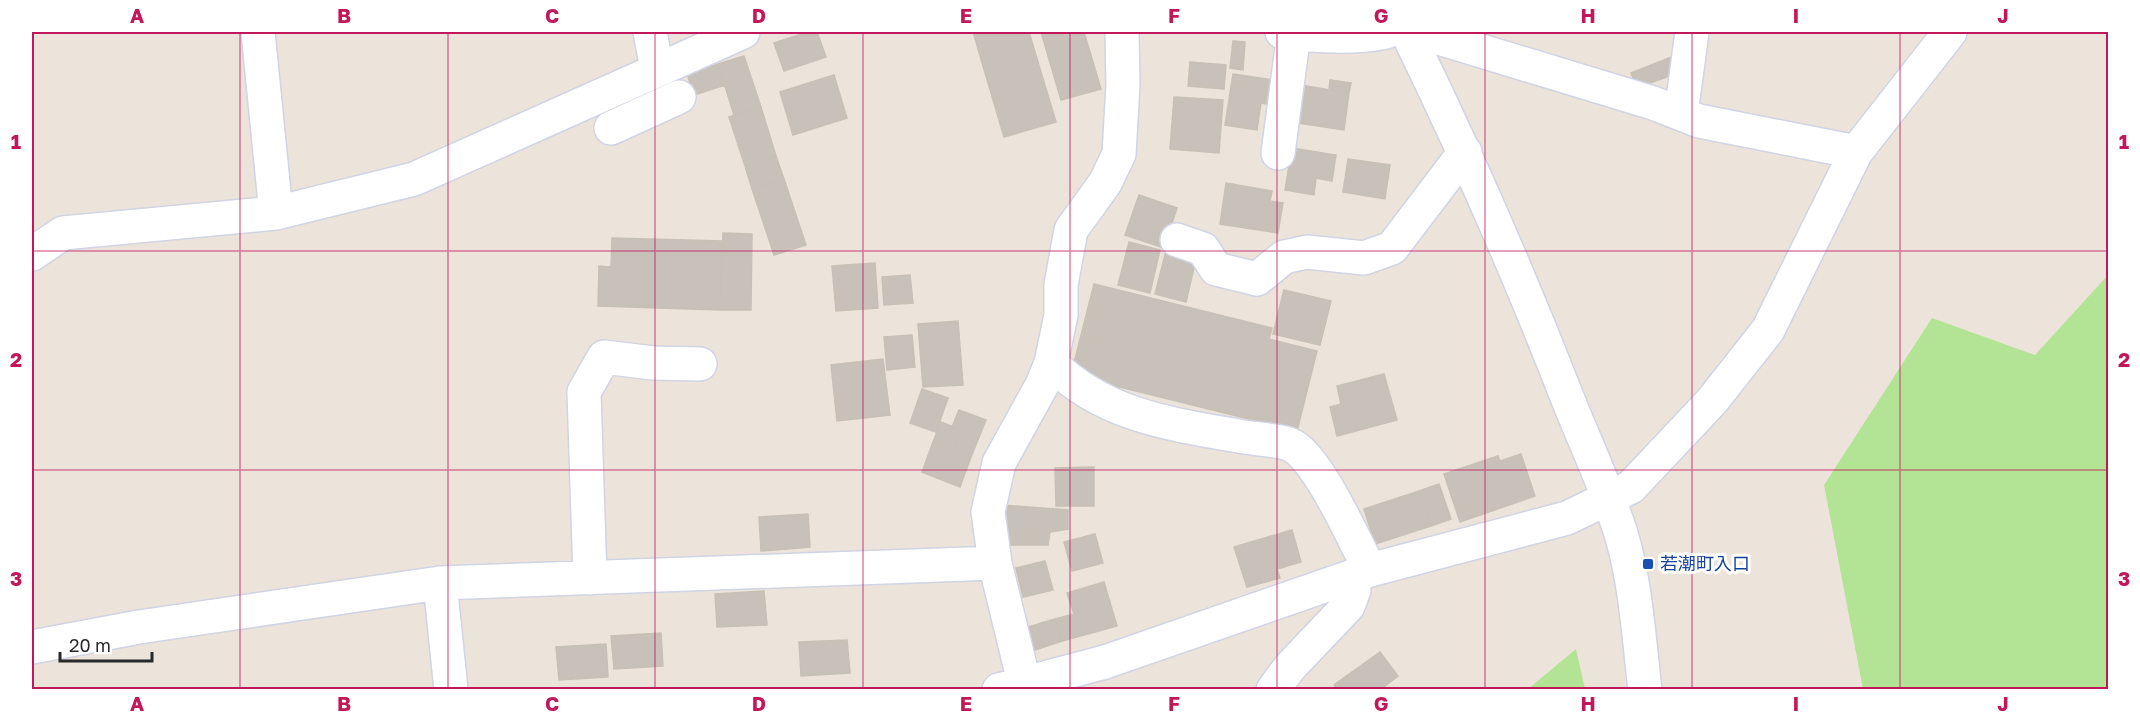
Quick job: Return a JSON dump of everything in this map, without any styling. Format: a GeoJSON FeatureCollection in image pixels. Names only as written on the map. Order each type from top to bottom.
{"type":"FeatureCollection","features":[{"type":"Feature","properties":{"kind":"street"},"geometry":{"type":"LineString","coordinates":[[258,32],[276,213]]}},
{"type":"Feature","properties":{"kind":"street"},"geometry":{"type":"LineString","coordinates":[[650,32],[657,69]]}},
{"type":"Feature","properties":{"kind":"street"},"geometry":{"type":"LineString","coordinates":[[32,254],[63,233],[276,213],[414,179],[742,32]]}},
{"type":"Feature","properties":{"kind":"street"},"geometry":{"type":"LineString","coordinates":[[1278,153],[1288,32],[1324,37],[1366,36],[1386,32]]}},
{"type":"Feature","properties":{"kind":"street"},"geometry":{"type":"LineString","coordinates":[[1407,32],[1466,152],[1524,285],[1608,498],[1622,538],[1633,591],[1645,690]]}},
{"type":"Feature","properties":{"kind":"street"},"geometry":{"type":"LineString","coordinates":[[1419,32],[1653,103],[1699,121],[1856,152]]}},
{"type":"Feature","properties":{"kind":"street"},"geometry":{"type":"LineString","coordinates":[[1681,114],[1692,32]]}},
{"type":"Feature","properties":{"kind":"street"},"geometry":{"type":"LineString","coordinates":[[1130,33],[1119,154],[1105,183],[1071,230],[1060,285],[1061,315],[1051,363],[1042,385],[999,463],[988,512],[1017,687],[1105,662],[1362,573],[1567,518],[1631,487],[1712,401],[1768,330],[1856,152],[1950,32]]}},
{"type":"Feature","properties":{"kind":"street"},"geometry":{"type":"LineString","coordinates":[[611,128],[679,97]]}},
{"type":"Feature","properties":{"kind":"street"},"geometry":{"type":"LineString","coordinates":[[1177,240],[1203,249],[1216,269],[1257,279],[1284,257],[1307,252],[1364,258],[1392,248],[1466,152]]}},
{"type":"Feature","properties":{"kind":"street"},"geometry":{"type":"LineString","coordinates":[[590,578],[584,392],[603,357],[653,363],[700,364]]}},
{"type":"Feature","properties":{"kind":"street"},"geometry":{"type":"LineString","coordinates":[[1051,363],[1072,384],[1105,403],[1163,423],[1292,446],[1313,465],[1362,573],[1348,606],[1290,667],[1274,690]]}},
{"type":"Feature","properties":{"kind":"street"},"geometry":{"type":"LineString","coordinates":[[32,646],[139,627],[440,584],[995,563]]}},
{"type":"Feature","properties":{"kind":"street"},"geometry":{"type":"LineString","coordinates":[[440,584],[451,690]]}},
{"type":"Feature","properties":{"kind":"green space"},"geometry":{"type":"Polygon","coordinates":[[[2108,275],[2108,689],[1863,689],[1824,485],[1932,318],[2035,355],[2108,275]]]}},
{"type":"Feature","properties":{"kind":"green space"},"geometry":{"type":"Polygon","coordinates":[[[1576,649],[1585,689],[1528,689],[1576,649]]]}},
{"type":"Feature","properties":{"kind":"building"},"geometry":{"type":"Polygon","coordinates":[[[808,32],[817,32],[826,57],[784,71],[774,43],[808,32]]]}},
{"type":"Feature","properties":{"kind":"building"},"geometry":{"type":"Polygon","coordinates":[[[973,32],[1029,32],[1056,122],[1004,137],[973,32]]]}},
{"type":"Feature","properties":{"kind":"building"},"geometry":{"type":"Polygon","coordinates":[[[1041,32],[1084,32],[1101,89],[1061,100],[1041,32]]]}},
{"type":"Feature","properties":{"kind":"building"},"geometry":{"type":"Polygon","coordinates":[[[1233,41],[1245,42],[1243,70],[1230,68],[1233,41]]]}},
{"type":"Feature","properties":{"kind":"building"},"geometry":{"type":"Polygon","coordinates":[[[744,56],[761,107],[734,115],[718,64],[744,56]]]}},
{"type":"Feature","properties":{"kind":"building"},"geometry":{"type":"Polygon","coordinates":[[[1674,56],[1680,72],[1637,88],[1631,73],[1674,56]]]}},
{"type":"Feature","properties":{"kind":"building"},"geometry":{"type":"Polygon","coordinates":[[[1190,62],[1226,65],[1224,89],[1188,86],[1190,62]]]}},
{"type":"Feature","properties":{"kind":"building"},"geometry":{"type":"Polygon","coordinates":[[[718,64],[725,85],[694,95],[687,74],[718,64]]]}},
{"type":"Feature","properties":{"kind":"building"},"geometry":{"type":"Polygon","coordinates":[[[1233,74],[1281,81],[1277,106],[1261,103],[1257,130],[1225,125],[1233,74]]]}},
{"type":"Feature","properties":{"kind":"building"},"geometry":{"type":"Polygon","coordinates":[[[834,75],[847,118],[793,135],[780,92],[834,75]]]}},
{"type":"Feature","properties":{"kind":"building"},"geometry":{"type":"Polygon","coordinates":[[[1330,80],[1351,83],[1349,93],[1329,90],[1330,80]]]}},
{"type":"Feature","properties":{"kind":"building"},"geometry":{"type":"Polygon","coordinates":[[[1300,85],[1349,93],[1344,130],[1290,122],[1300,85]]]}},
{"type":"Feature","properties":{"kind":"building"},"geometry":{"type":"Polygon","coordinates":[[[1174,97],[1223,100],[1219,153],[1170,149],[1174,97]]]}},
{"type":"Feature","properties":{"kind":"building"},"geometry":{"type":"Polygon","coordinates":[[[761,107],[776,156],[745,166],[729,117],[761,107]]]}},
{"type":"Feature","properties":{"kind":"building"},"geometry":{"type":"Polygon","coordinates":[[[1292,148],[1336,155],[1332,181],[1316,178],[1314,195],[1285,190],[1292,148]]]}},
{"type":"Feature","properties":{"kind":"building"},"geometry":{"type":"Polygon","coordinates":[[[776,156],[784,179],[752,189],[745,166],[776,156]]]}},
{"type":"Feature","properties":{"kind":"building"},"geometry":{"type":"Polygon","coordinates":[[[1348,159],[1390,165],[1385,199],[1343,192],[1348,159]]]}},
{"type":"Feature","properties":{"kind":"building"},"geometry":{"type":"Polygon","coordinates":[[[784,179],[806,245],[774,255],[752,189],[784,179]]]}},
{"type":"Feature","properties":{"kind":"building"},"geometry":{"type":"Polygon","coordinates":[[[1226,183],[1272,191],[1270,201],[1283,203],[1278,233],[1220,224],[1226,183]]]}},
{"type":"Feature","properties":{"kind":"building"},"geometry":{"type":"Polygon","coordinates":[[[1139,195],[1177,208],[1164,248],[1125,235],[1139,195]]]}},
{"type":"Feature","properties":{"kind":"building"},"geometry":{"type":"Polygon","coordinates":[[[723,233],[752,234],[751,310],[720,310],[723,233]]]}},
{"type":"Feature","properties":{"kind":"building"},"geometry":{"type":"Polygon","coordinates":[[[612,238],[722,241],[720,310],[598,306],[599,266],[611,267],[612,238]]]}},
{"type":"Feature","properties":{"kind":"building"},"geometry":{"type":"Polygon","coordinates":[[[1129,242],[1160,250],[1150,293],[1118,285],[1129,242]]]}},
{"type":"Feature","properties":{"kind":"building"},"geometry":{"type":"Polygon","coordinates":[[[1166,251],[1196,259],[1186,302],[1155,294],[1166,251]]]}},
{"type":"Feature","properties":{"kind":"building"},"geometry":{"type":"Polygon","coordinates":[[[875,263],[878,308],[836,311],[832,266],[875,263]]]}},
{"type":"Feature","properties":{"kind":"building"},"geometry":{"type":"Polygon","coordinates":[[[910,275],[913,303],[884,305],[882,277],[910,275]]]}},
{"type":"Feature","properties":{"kind":"building"},"geometry":{"type":"Polygon","coordinates":[[[1094,284],[1272,328],[1269,339],[1317,351],[1297,431],[1071,375],[1094,284]]]}},
{"type":"Feature","properties":{"kind":"building"},"geometry":{"type":"Polygon","coordinates":[[[1284,290],[1331,301],[1320,345],[1273,334],[1284,290]]]}},
{"type":"Feature","properties":{"kind":"building"},"geometry":{"type":"Polygon","coordinates":[[[958,321],[963,385],[923,387],[918,324],[958,321]]]}},
{"type":"Feature","properties":{"kind":"building"},"geometry":{"type":"Polygon","coordinates":[[[912,335],[915,367],[887,370],[884,337],[912,335]]]}},
{"type":"Feature","properties":{"kind":"building"},"geometry":{"type":"Polygon","coordinates":[[[883,359],[890,415],[837,421],[831,365],[883,359]]]}},
{"type":"Feature","properties":{"kind":"building"},"geometry":{"type":"Polygon","coordinates":[[[1384,374],[1397,420],[1337,436],[1330,407],[1341,404],[1337,386],[1384,374]]]}},
{"type":"Feature","properties":{"kind":"building"},"geometry":{"type":"Polygon","coordinates":[[[922,389],[948,398],[936,432],[910,423],[922,389]]]}},
{"type":"Feature","properties":{"kind":"building"},"geometry":{"type":"Polygon","coordinates":[[[959,410],[986,420],[971,457],[953,450],[961,430],[952,427],[959,410]]]}},
{"type":"Feature","properties":{"kind":"building"},"geometry":{"type":"Polygon","coordinates":[[[941,422],[961,430],[953,450],[933,442],[941,422]]]}},
{"type":"Feature","properties":{"kind":"building"},"geometry":{"type":"Polygon","coordinates":[[[933,442],[971,457],[960,487],[922,472],[933,442]]]}},
{"type":"Feature","properties":{"kind":"building"},"geometry":{"type":"Polygon","coordinates":[[[1521,454],[1535,496],[1460,522],[1444,474],[1498,456],[1500,461],[1521,454]]]}},
{"type":"Feature","properties":{"kind":"building"},"geometry":{"type":"Polygon","coordinates":[[[1094,467],[1094,506],[1056,506],[1055,468],[1094,467]]]}},
{"type":"Feature","properties":{"kind":"building"},"geometry":{"type":"Polygon","coordinates":[[[1439,484],[1451,519],[1431,526],[1419,491],[1439,484]]]}},
{"type":"Feature","properties":{"kind":"building"},"geometry":{"type":"Polygon","coordinates":[[[1419,491],[1431,526],[1375,544],[1364,509],[1419,491]]]}},
{"type":"Feature","properties":{"kind":"building"},"geometry":{"type":"Polygon","coordinates":[[[1001,505],[1068,510],[1068,529],[1050,532],[1048,545],[1004,545],[1001,505]]]}},
{"type":"Feature","properties":{"kind":"building"},"geometry":{"type":"Polygon","coordinates":[[[808,514],[810,547],[761,551],[759,517],[808,514]]]}},
{"type":"Feature","properties":{"kind":"building"},"geometry":{"type":"Polygon","coordinates":[[[1292,530],[1301,562],[1277,569],[1280,578],[1247,587],[1234,547],[1292,530]]]}},
{"type":"Feature","properties":{"kind":"building"},"geometry":{"type":"Polygon","coordinates":[[[1095,534],[1103,563],[1072,571],[1064,542],[1095,534]]]}},
{"type":"Feature","properties":{"kind":"building"},"geometry":{"type":"Polygon","coordinates":[[[1045,561],[1053,590],[1023,597],[1016,568],[1045,561]]]}},
{"type":"Feature","properties":{"kind":"building"},"geometry":{"type":"Polygon","coordinates":[[[1104,582],[1117,626],[1062,641],[1055,619],[1074,614],[1067,593],[1104,582]]]}},
{"type":"Feature","properties":{"kind":"building"},"geometry":{"type":"Polygon","coordinates":[[[764,591],[767,625],[717,627],[715,594],[764,591]]]}},
{"type":"Feature","properties":{"kind":"building"},"geometry":{"type":"Polygon","coordinates":[[[1055,619],[1062,641],[1035,650],[1028,627],[1055,619]]]}},
{"type":"Feature","properties":{"kind":"building"},"geometry":{"type":"Polygon","coordinates":[[[661,633],[663,666],[614,669],[611,636],[661,633]]]}},
{"type":"Feature","properties":{"kind":"building"},"geometry":{"type":"Polygon","coordinates":[[[847,640],[850,673],[801,676],[799,642],[847,640]]]}},
{"type":"Feature","properties":{"kind":"building"},"geometry":{"type":"Polygon","coordinates":[[[606,644],[608,677],[559,680],[556,647],[606,644]]]}},
{"type":"Feature","properties":{"kind":"building"},"geometry":{"type":"Polygon","coordinates":[[[1380,652],[1398,676],[1380,690],[1338,690],[1334,685],[1380,652]]]}},
{"type":"Feature","properties":{"kind":"place","name":"若潮町入口"},"geometry":{"type":"Point","coordinates":[1648,564]}}]}
